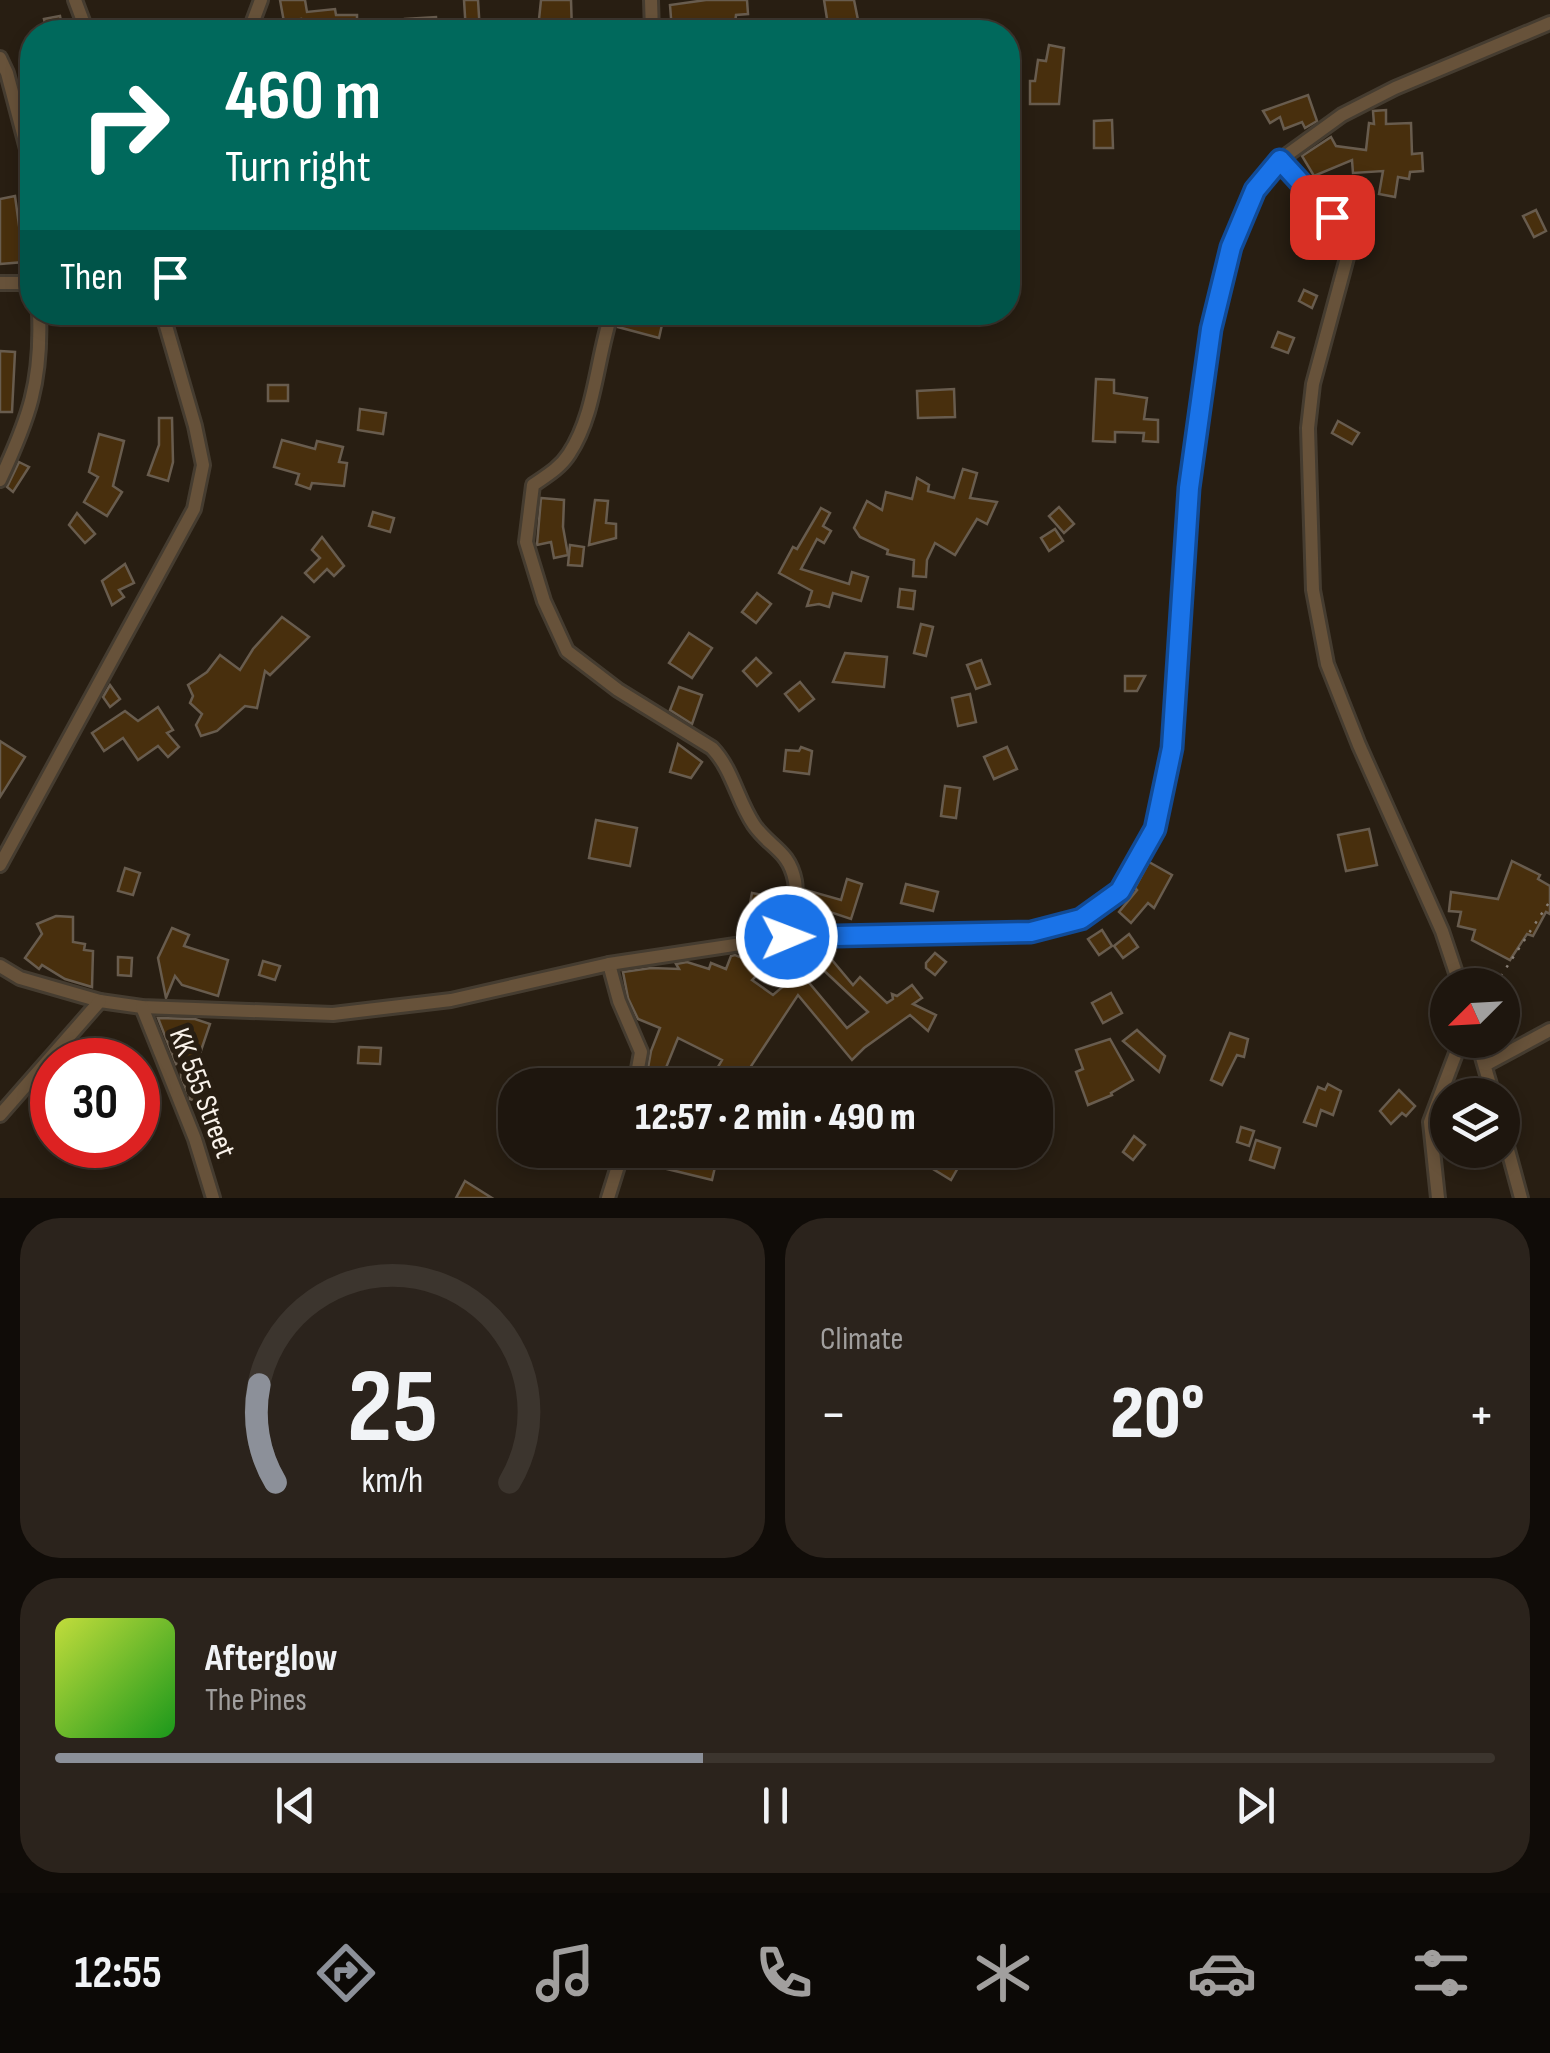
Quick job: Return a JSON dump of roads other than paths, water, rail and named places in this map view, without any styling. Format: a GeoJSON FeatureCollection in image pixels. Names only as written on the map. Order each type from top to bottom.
{"type":"FeatureCollection","features":[{"type":"Feature","properties":{"kind":"street"},"geometry":{"type":"LineString","coordinates":[[0,966],[20,978],[100,1001],[142,1007],[333,1014],[451,1000],[609,964],[787,937],[1031,932],[1081,919],[1120,891],[1155,829],[1172,748],[1189,488],[1211,329],[1231,247],[1255,190],[1280,160],[1342,115],[1395,88],[1550,23]]}},
{"type":"Feature","properties":{"kind":"street"},"geometry":{"type":"LineString","coordinates":[[0,58],[20,121]]}},
{"type":"Feature","properties":{"kind":"street"},"geometry":{"type":"LineString","coordinates":[[1280,160],[1332,217],[1347,243],[1348,254],[1312,384],[1308,428],[1313,590],[1326,664],[1358,746],[1442,931],[1454,968]]}},
{"type":"Feature","properties":{"kind":"street"},"geometry":{"type":"LineString","coordinates":[[0,480],[34,398],[41,356],[40,325]]}},
{"type":"Feature","properties":{"kind":"street"},"geometry":{"type":"LineString","coordinates":[[0,865],[194,509],[202,465],[166,325]]}},
{"type":"Feature","properties":{"kind":"street"},"geometry":{"type":"LineString","coordinates":[[608,325],[592,400],[570,452],[533,485],[526,542],[544,601],[567,652],[618,690],[696,737],[724,760],[752,822],[784,853],[791,868],[796,886],[787,937]]}},
{"type":"Feature","properties":{"kind":"street"},"geometry":{"type":"LineString","coordinates":[[609,964],[619,1001],[641,1052],[638,1068]]}},
{"type":"Feature","properties":{"kind":"street"},"geometry":{"type":"LineString","coordinates":[[0,1115],[100,1001]]}},
{"type":"Feature","properties":{"kind":"street","name":"KK 555 Street"},"geometry":{"type":"LineString","coordinates":[[142,1007],[195,1139],[213,1198]]}},
{"type":"Feature","properties":{"kind":"street"},"geometry":{"type":"LineString","coordinates":[[1485,1065],[1550,1030]]}},
{"type":"Feature","properties":{"kind":"street"},"geometry":{"type":"LineString","coordinates":[[1438,1198],[1430,1122],[1454,1058]]}},
{"type":"Feature","properties":{"kind":"street"},"geometry":{"type":"LineString","coordinates":[[1483,1058],[1489,1078]]}},
{"type":"Feature","properties":{"kind":"street"},"geometry":{"type":"LineString","coordinates":[[608,1198],[617,1168]]}},
{"type":"Feature","properties":{"kind":"street"},"geometry":{"type":"LineString","coordinates":[[1513,1168],[1521,1198]]}}]}
